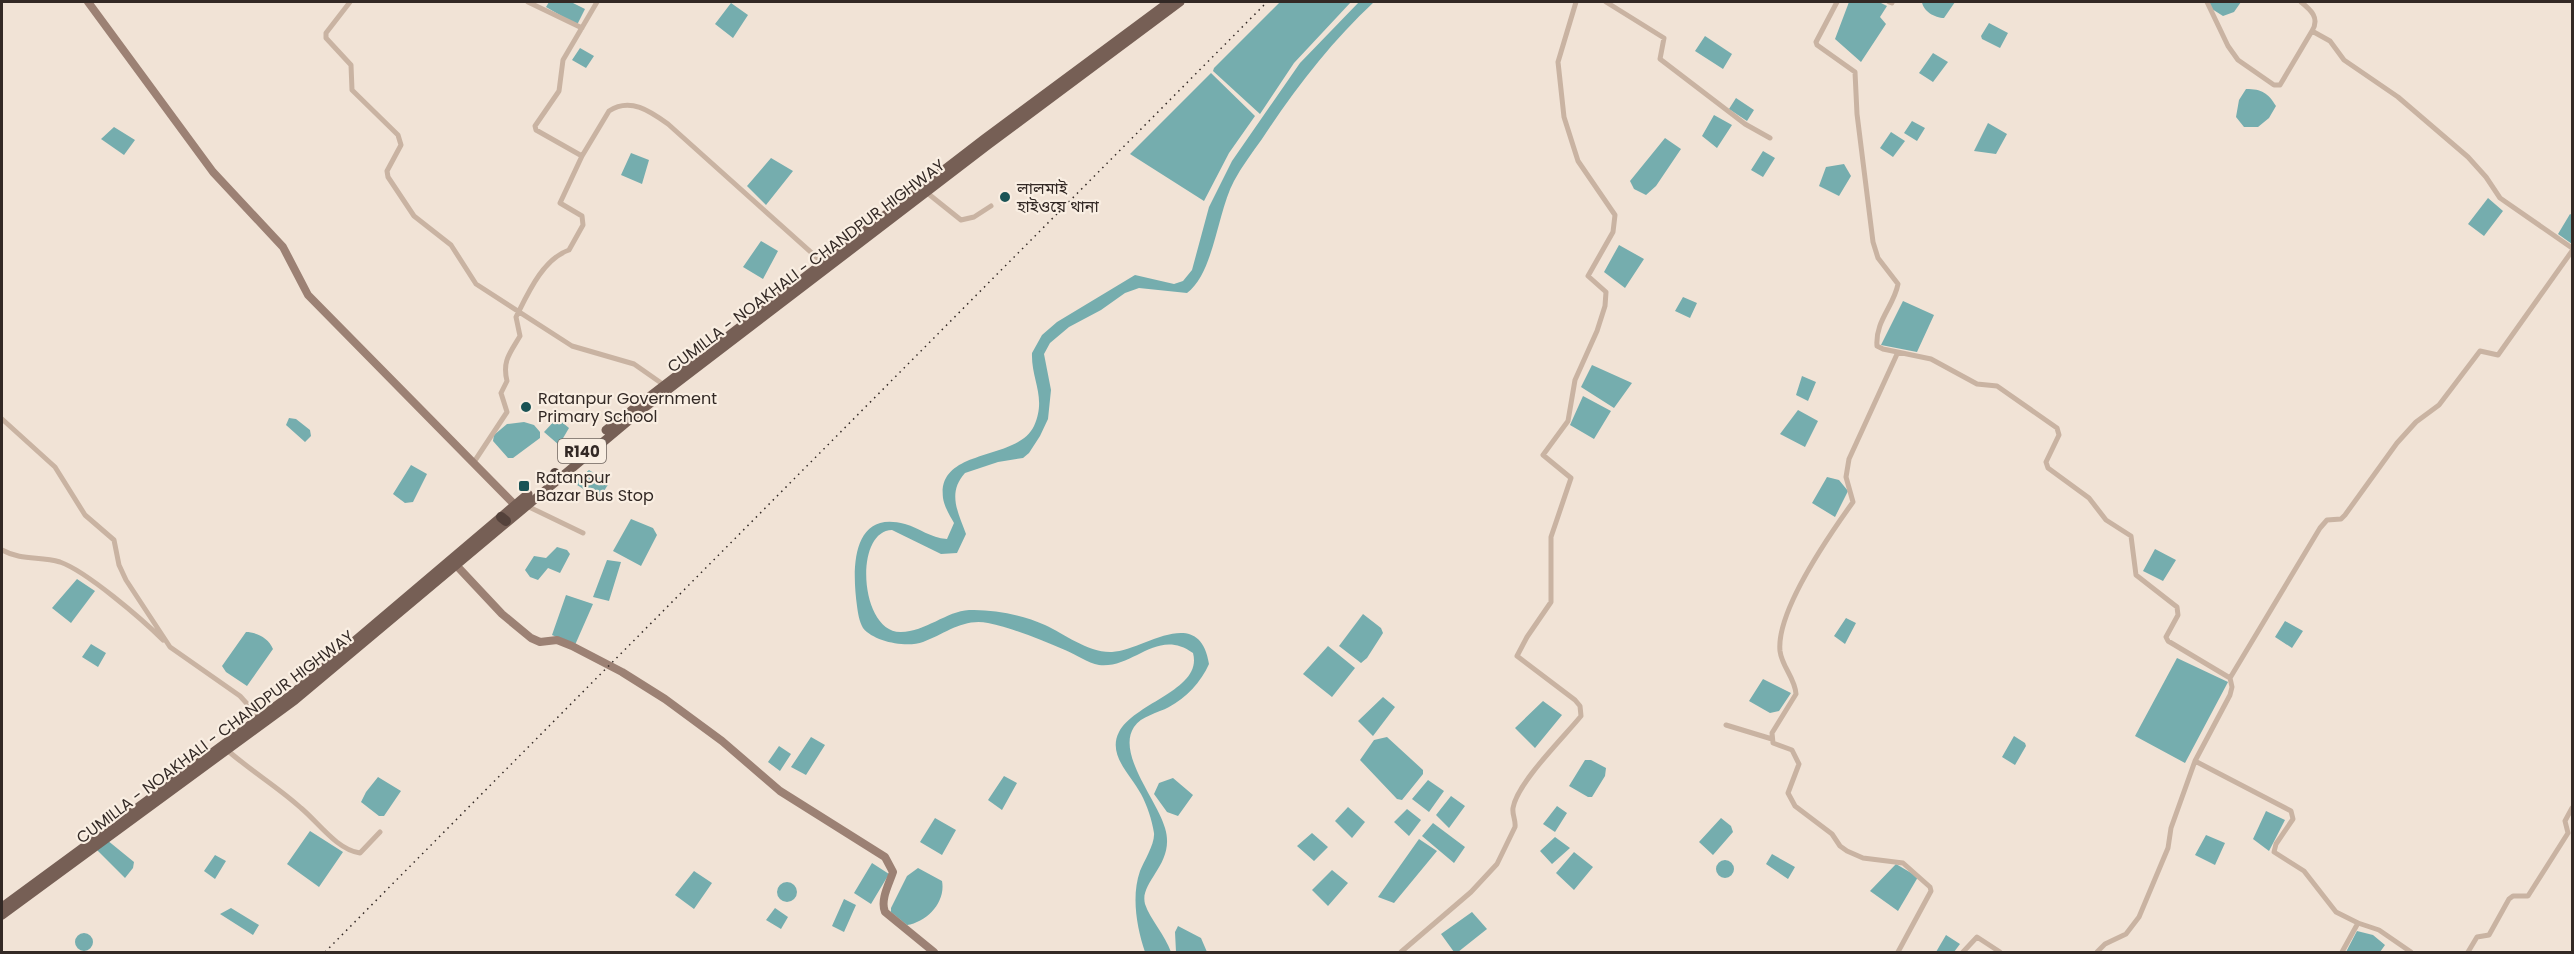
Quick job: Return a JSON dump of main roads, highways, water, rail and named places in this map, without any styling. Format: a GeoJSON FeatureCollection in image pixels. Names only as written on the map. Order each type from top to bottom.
{"type":"FeatureCollection","features":[{"type":"Feature","properties":{"kind":"main road"},"geometry":{"type":"LineString","coordinates":[[88,2],[213,172],[283,247],[308,295],[474,462],[520,505]]}},
{"type":"Feature","properties":{"kind":"main road","name":"R140"},"geometry":{"type":"LineString","coordinates":[[556,476],[664,385],[823,263],[1126,38],[1169,2]]}},
{"type":"Feature","properties":{"kind":"main road","name":"CUMILLA - NOAKHALI - CHANDPUR HIGHWAY"},"geometry":{"type":"LineString","coordinates":[[2,915],[295,700],[366,643],[456,565],[503,519],[556,476],[1126,38],[1180,2]]}},
{"type":"Feature","properties":{"kind":"main road","name":"R140"},"geometry":{"type":"LineString","coordinates":[[2,907],[260,718],[503,519]]}},
{"type":"Feature","properties":{"kind":"main road"},"geometry":{"type":"LineString","coordinates":[[456,565],[502,614],[531,638],[540,642],[561,641],[602,661],[665,699],[722,741],[788,798],[885,857],[894,872],[884,899],[885,912],[934,952]]}},
{"type":"Feature","properties":{"kind":"water"},"geometry":{"type":"Polygon","coordinates":[[[549,2],[571,2],[585,9],[577,25],[546,7],[549,2]]]}},
{"type":"Feature","properties":{"kind":"water"},"geometry":{"type":"Polygon","coordinates":[[[1280,2],[1351,2],[1294,63],[1260,114],[1213,71],[1280,2]]]}},
{"type":"Feature","properties":{"kind":"water"},"geometry":{"type":"Polygon","coordinates":[[[1359,2],[1374,2],[1314,67],[1237,175],[1228,194],[1209,257],[1196,284],[1187,293],[1139,288],[1125,293],[1101,310],[1069,327],[1050,343],[1044,354],[1051,390],[1048,419],[1040,436],[1023,458],[998,462],[965,473],[960,480],[955,495],[966,534],[957,553],[941,554],[892,530],[880,535],[871,546],[867,563],[866,582],[877,617],[887,628],[901,632],[919,629],[961,611],[978,610],[1027,618],[1086,646],[1103,651],[1125,650],[1154,639],[1182,633],[1194,636],[1203,646],[1209,664],[1197,683],[1187,694],[1169,707],[1137,723],[1130,738],[1130,750],[1134,764],[1161,817],[1167,841],[1162,862],[1147,887],[1145,904],[1171,952],[1145,952],[1138,923],[1136,891],[1140,871],[1151,847],[1154,833],[1143,798],[1118,757],[1116,740],[1127,722],[1188,677],[1193,666],[1193,653],[1180,646],[1168,644],[1157,646],[1112,665],[1099,665],[1027,635],[998,625],[979,622],[962,625],[916,644],[900,644],[883,640],[868,633],[863,628],[859,617],[855,576],[859,546],[865,534],[874,525],[887,522],[905,524],[935,537],[947,539],[954,523],[943,498],[944,482],[952,470],[965,462],[1012,445],[1025,437],[1034,426],[1038,416],[1039,397],[1032,353],[1042,335],[1057,322],[1135,275],[1174,284],[1183,281],[1192,270],[1209,207],[1232,161],[1300,63],[1359,2]]]}},
{"type":"Feature","properties":{"kind":"water"},"geometry":{"type":"Polygon","coordinates":[[[1849,2],[1879,2],[1887,6],[1880,17],[1886,24],[1861,62],[1835,39],[1849,2]]]}},
{"type":"Feature","properties":{"kind":"water"},"geometry":{"type":"Polygon","coordinates":[[[1922,2],[1955,2],[1944,18],[1930,13],[1922,2]]]}},
{"type":"Feature","properties":{"kind":"water"},"geometry":{"type":"Polygon","coordinates":[[[2208,2],[2241,2],[2234,12],[2223,16],[2212,9],[2208,2]]]}},
{"type":"Feature","properties":{"kind":"water"},"geometry":{"type":"Polygon","coordinates":[[[731,3],[748,15],[733,38],[715,24],[731,3]]]}},
{"type":"Feature","properties":{"kind":"water"},"geometry":{"type":"Polygon","coordinates":[[[1989,23],[2008,33],[2000,48],[1982,39],[1981,36],[1989,23]]]}},
{"type":"Feature","properties":{"kind":"water"},"geometry":{"type":"Polygon","coordinates":[[[1705,36],[1732,54],[1723,69],[1695,51],[1705,36]]]}},
{"type":"Feature","properties":{"kind":"water"},"geometry":{"type":"Polygon","coordinates":[[[580,48],[594,56],[586,68],[572,60],[580,48]]]}},
{"type":"Feature","properties":{"kind":"water"},"geometry":{"type":"Polygon","coordinates":[[[1933,53],[1948,62],[1933,82],[1919,73],[1933,53]]]}},
{"type":"Feature","properties":{"kind":"water"},"geometry":{"type":"Polygon","coordinates":[[[1211,73],[1255,116],[1229,153],[1204,201],[1130,154],[1211,73]]]}},
{"type":"Feature","properties":{"kind":"water"},"geometry":{"type":"Polygon","coordinates":[[[2246,89],[2264,93],[2276,106],[2269,118],[2258,127],[2244,127],[2236,117],[2239,100],[2246,89]]]}},
{"type":"Feature","properties":{"kind":"water"},"geometry":{"type":"Polygon","coordinates":[[[1736,98],[1754,110],[1747,121],[1729,109],[1736,98]]]}},
{"type":"Feature","properties":{"kind":"water"},"geometry":{"type":"Polygon","coordinates":[[[1714,115],[1732,125],[1717,148],[1702,136],[1714,115]]]}},
{"type":"Feature","properties":{"kind":"water"},"geometry":{"type":"Polygon","coordinates":[[[1912,121],[1925,128],[1917,141],[1904,133],[1912,121]]]}},
{"type":"Feature","properties":{"kind":"water"},"geometry":{"type":"Polygon","coordinates":[[[1988,123],[2007,134],[1996,154],[1974,151],[1988,123]]]}},
{"type":"Feature","properties":{"kind":"water"},"geometry":{"type":"Polygon","coordinates":[[[114,127],[135,140],[124,155],[101,139],[114,127]]]}},
{"type":"Feature","properties":{"kind":"water"},"geometry":{"type":"Polygon","coordinates":[[[1891,132],[1905,141],[1893,157],[1880,148],[1891,132]]]}},
{"type":"Feature","properties":{"kind":"water"},"geometry":{"type":"Polygon","coordinates":[[[1665,138],[1681,149],[1656,186],[1646,195],[1634,189],[1630,181],[1665,138]]]}},
{"type":"Feature","properties":{"kind":"water"},"geometry":{"type":"Polygon","coordinates":[[[1763,151],[1775,158],[1763,177],[1751,170],[1763,151]]]}},
{"type":"Feature","properties":{"kind":"water"},"geometry":{"type":"Polygon","coordinates":[[[631,153],[649,160],[642,184],[621,175],[631,153]]]}},
{"type":"Feature","properties":{"kind":"water"},"geometry":{"type":"Polygon","coordinates":[[[771,158],[793,171],[766,205],[747,186],[771,158]]]}},
{"type":"Feature","properties":{"kind":"water"},"geometry":{"type":"Polygon","coordinates":[[[1844,164],[1851,176],[1839,196],[1819,186],[1826,167],[1844,164]]]}},
{"type":"Feature","properties":{"kind":"water"},"geometry":{"type":"Polygon","coordinates":[[[2488,198],[2503,211],[2484,236],[2468,224],[2488,198]]]}},
{"type":"Feature","properties":{"kind":"water"},"geometry":{"type":"Polygon","coordinates":[[[2570,214],[2572,215],[2572,244],[2558,234],[2570,214]]]}},
{"type":"Feature","properties":{"kind":"water"},"geometry":{"type":"Polygon","coordinates":[[[761,241],[778,251],[763,279],[743,267],[761,241]]]}},
{"type":"Feature","properties":{"kind":"water"},"geometry":{"type":"Polygon","coordinates":[[[1619,245],[1644,259],[1625,288],[1604,272],[1619,245]]]}},
{"type":"Feature","properties":{"kind":"water"},"geometry":{"type":"Polygon","coordinates":[[[1683,297],[1697,303],[1690,318],[1675,311],[1683,297]]]}},
{"type":"Feature","properties":{"kind":"water"},"geometry":{"type":"Polygon","coordinates":[[[1903,301],[1934,315],[1917,352],[1881,345],[1903,301]]]}},
{"type":"Feature","properties":{"kind":"water"},"geometry":{"type":"Polygon","coordinates":[[[1592,365],[1632,383],[1614,408],[1581,387],[1592,365]]]}},
{"type":"Feature","properties":{"kind":"water"},"geometry":{"type":"Polygon","coordinates":[[[1802,376],[1816,382],[1808,401],[1796,395],[1802,376]]]}},
{"type":"Feature","properties":{"kind":"water"},"geometry":{"type":"Polygon","coordinates":[[[1583,396],[1611,411],[1594,439],[1570,425],[1583,396]]]}},
{"type":"Feature","properties":{"kind":"water"},"geometry":{"type":"Polygon","coordinates":[[[1798,410],[1818,421],[1805,447],[1780,434],[1798,410]]]}},
{"type":"Feature","properties":{"kind":"water"},"geometry":{"type":"Polygon","coordinates":[[[289,418],[296,419],[310,430],[311,436],[305,442],[286,425],[289,418]]]}},
{"type":"Feature","properties":{"kind":"water"},"geometry":{"type":"Polygon","coordinates":[[[557,418],[569,428],[559,445],[544,432],[557,418]]]}},
{"type":"Feature","properties":{"kind":"water"},"geometry":{"type":"Polygon","coordinates":[[[524,422],[534,425],[540,432],[540,438],[513,458],[508,458],[493,441],[494,435],[507,424],[524,422]]]}},
{"type":"Feature","properties":{"kind":"water"},"geometry":{"type":"Polygon","coordinates":[[[411,465],[427,474],[413,502],[405,503],[393,494],[411,465]]]}},
{"type":"Feature","properties":{"kind":"water"},"geometry":{"type":"Polygon","coordinates":[[[589,470],[609,483],[599,499],[574,483],[589,470]]]}},
{"type":"Feature","properties":{"kind":"water"},"geometry":{"type":"Polygon","coordinates":[[[1827,477],[1839,480],[1848,491],[1835,517],[1812,503],[1827,477]]]}},
{"type":"Feature","properties":{"kind":"water"},"geometry":{"type":"Polygon","coordinates":[[[631,519],[653,528],[657,535],[641,566],[613,551],[631,519]]]}},
{"type":"Feature","properties":{"kind":"water"},"geometry":{"type":"Polygon","coordinates":[[[557,547],[567,550],[570,554],[560,573],[548,568],[538,580],[530,577],[525,570],[534,556],[546,558],[557,547]]]}},
{"type":"Feature","properties":{"kind":"water"},"geometry":{"type":"Polygon","coordinates":[[[2155,549],[2176,560],[2163,581],[2143,571],[2155,549]]]}},
{"type":"Feature","properties":{"kind":"water"},"geometry":{"type":"Polygon","coordinates":[[[607,560],[621,562],[609,601],[593,597],[607,560]]]}},
{"type":"Feature","properties":{"kind":"water"},"geometry":{"type":"Polygon","coordinates":[[[77,579],[95,591],[71,623],[52,608],[77,579]]]}},
{"type":"Feature","properties":{"kind":"water"},"geometry":{"type":"Polygon","coordinates":[[[566,595],[593,604],[575,645],[552,635],[566,595]]]}},
{"type":"Feature","properties":{"kind":"water"},"geometry":{"type":"Polygon","coordinates":[[[1363,614],[1381,628],[1383,633],[1367,658],[1361,663],[1339,646],[1363,614]]]}},
{"type":"Feature","properties":{"kind":"water"},"geometry":{"type":"Polygon","coordinates":[[[1846,618],[1856,623],[1845,644],[1834,636],[1846,618]]]}},
{"type":"Feature","properties":{"kind":"water"},"geometry":{"type":"Polygon","coordinates":[[[2285,621],[2303,631],[2292,648],[2275,637],[2285,621]]]}},
{"type":"Feature","properties":{"kind":"water"},"geometry":{"type":"Polygon","coordinates":[[[246,632],[262,636],[273,649],[247,686],[226,672],[222,666],[246,632]]]}},
{"type":"Feature","properties":{"kind":"water"},"geometry":{"type":"Polygon","coordinates":[[[91,644],[106,653],[98,667],[82,657],[91,644]]]}},
{"type":"Feature","properties":{"kind":"water"},"geometry":{"type":"Polygon","coordinates":[[[1328,646],[1355,668],[1332,697],[1303,674],[1328,646]]]}},
{"type":"Feature","properties":{"kind":"water"},"geometry":{"type":"Polygon","coordinates":[[[2177,658],[2228,682],[2185,763],[2135,736],[2177,658]]]}},
{"type":"Feature","properties":{"kind":"water"},"geometry":{"type":"Polygon","coordinates":[[[1763,679],[1791,693],[1779,711],[1770,713],[1749,701],[1763,679]]]}},
{"type":"Feature","properties":{"kind":"water"},"geometry":{"type":"Polygon","coordinates":[[[1383,697],[1395,707],[1373,736],[1358,721],[1383,697]]]}},
{"type":"Feature","properties":{"kind":"water"},"geometry":{"type":"Polygon","coordinates":[[[1543,701],[1562,715],[1535,748],[1515,728],[1543,701]]]}},
{"type":"Feature","properties":{"kind":"water"},"geometry":{"type":"Polygon","coordinates":[[[2014,736],[2026,746],[2015,765],[2002,757],[2014,736]]]}},
{"type":"Feature","properties":{"kind":"water"},"geometry":{"type":"Polygon","coordinates":[[[811,737],[825,745],[806,775],[791,767],[811,737]]]}},
{"type":"Feature","properties":{"kind":"water"},"geometry":{"type":"Polygon","coordinates":[[[1387,737],[1423,770],[1423,774],[1402,800],[1397,799],[1360,760],[1374,740],[1387,737]]]}},
{"type":"Feature","properties":{"kind":"water"},"geometry":{"type":"Polygon","coordinates":[[[779,746],[791,754],[780,771],[768,762],[779,746]]]}},
{"type":"Feature","properties":{"kind":"water"},"geometry":{"type":"Polygon","coordinates":[[[1585,760],[1591,760],[1606,768],[1605,776],[1592,797],[1569,786],[1585,760]]]}},
{"type":"Feature","properties":{"kind":"water"},"geometry":{"type":"Polygon","coordinates":[[[1004,776],[1017,783],[1002,810],[988,800],[1004,776]]]}},
{"type":"Feature","properties":{"kind":"water"},"geometry":{"type":"Polygon","coordinates":[[[378,777],[401,791],[384,816],[379,816],[361,802],[378,777]]]}},
{"type":"Feature","properties":{"kind":"water"},"geometry":{"type":"Polygon","coordinates":[[[1173,778],[1193,795],[1178,816],[1167,812],[1154,794],[1159,783],[1173,778]]]}},
{"type":"Feature","properties":{"kind":"water"},"geometry":{"type":"Polygon","coordinates":[[[1428,780],[1444,791],[1429,812],[1412,799],[1428,780]]]}},
{"type":"Feature","properties":{"kind":"water"},"geometry":{"type":"Polygon","coordinates":[[[1451,796],[1465,806],[1449,828],[1436,815],[1451,796]]]}},
{"type":"Feature","properties":{"kind":"water"},"geometry":{"type":"Polygon","coordinates":[[[1557,806],[1567,813],[1555,832],[1543,824],[1557,806]]]}},
{"type":"Feature","properties":{"kind":"water"},"geometry":{"type":"Polygon","coordinates":[[[1348,807],[1365,822],[1352,838],[1335,821],[1348,807]]]}},
{"type":"Feature","properties":{"kind":"water"},"geometry":{"type":"Polygon","coordinates":[[[1407,809],[1421,820],[1409,836],[1394,822],[1407,809]]]}},
{"type":"Feature","properties":{"kind":"water"},"geometry":{"type":"Polygon","coordinates":[[[2266,811],[2285,820],[2269,851],[2253,839],[2266,811]]]}},
{"type":"Feature","properties":{"kind":"water"},"geometry":{"type":"Polygon","coordinates":[[[935,818],[956,830],[942,855],[920,842],[935,818]]]}},
{"type":"Feature","properties":{"kind":"water"},"geometry":{"type":"Polygon","coordinates":[[[1721,818],[1731,826],[1733,832],[1713,855],[1699,842],[1721,818]]]}},
{"type":"Feature","properties":{"kind":"water"},"geometry":{"type":"Polygon","coordinates":[[[1433,823],[1465,847],[1454,863],[1422,836],[1433,823]]]}},
{"type":"Feature","properties":{"kind":"water"},"geometry":{"type":"Polygon","coordinates":[[[310,831],[343,852],[319,887],[287,864],[310,831]]]}},
{"type":"Feature","properties":{"kind":"water"},"geometry":{"type":"Polygon","coordinates":[[[1312,833],[1328,847],[1314,861],[1297,846],[1312,833]]]}},
{"type":"Feature","properties":{"kind":"water"},"geometry":{"type":"Polygon","coordinates":[[[2206,835],[2225,843],[2215,865],[2195,855],[2206,835]]]}},
{"type":"Feature","properties":{"kind":"water"},"geometry":{"type":"Polygon","coordinates":[[[1555,837],[1570,848],[1552,864],[1540,851],[1555,837]]]}},
{"type":"Feature","properties":{"kind":"water"},"geometry":{"type":"Polygon","coordinates":[[[1419,839],[1437,851],[1394,903],[1378,897],[1419,839]]]}},
{"type":"Feature","properties":{"kind":"water"},"geometry":{"type":"Polygon","coordinates":[[[107,840],[134,862],[133,868],[125,878],[96,849],[107,840]]]}},
{"type":"Feature","properties":{"kind":"water"},"geometry":{"type":"Polygon","coordinates":[[[1574,852],[1593,867],[1574,890],[1556,873],[1574,852]]]}},
{"type":"Feature","properties":{"kind":"water"},"geometry":{"type":"Polygon","coordinates":[[[1772,854],[1795,867],[1788,879],[1766,864],[1772,854]]]}},
{"type":"Feature","properties":{"kind":"water"},"geometry":{"type":"Polygon","coordinates":[[[215,855],[226,861],[215,879],[204,871],[215,855]]]}},
{"type":"Feature","properties":{"kind":"water"},"geometry":{"type":"Polygon","coordinates":[[[1725,860],[1731,863],[1734,869],[1731,875],[1725,878],[1719,875],[1716,869],[1719,863],[1725,860]]]}},
{"type":"Feature","properties":{"kind":"water"},"geometry":{"type":"Polygon","coordinates":[[[872,863],[889,874],[871,904],[854,893],[872,863]]]}},
{"type":"Feature","properties":{"kind":"water"},"geometry":{"type":"Polygon","coordinates":[[[1896,864],[1918,877],[1898,911],[1870,891],[1896,864]]]}},
{"type":"Feature","properties":{"kind":"water"},"geometry":{"type":"Polygon","coordinates":[[[918,868],[942,881],[941,896],[934,910],[921,920],[907,925],[891,912],[891,908],[907,876],[918,868]]]}},
{"type":"Feature","properties":{"kind":"water"},"geometry":{"type":"Polygon","coordinates":[[[1332,870],[1348,883],[1328,906],[1312,890],[1332,870]]]}},
{"type":"Feature","properties":{"kind":"water"},"geometry":{"type":"Polygon","coordinates":[[[694,871],[712,883],[694,909],[675,895],[694,871]]]}},
{"type":"Feature","properties":{"kind":"water"},"geometry":{"type":"Polygon","coordinates":[[[787,882],[794,885],[797,892],[794,899],[787,902],[780,899],[777,892],[780,885],[787,882]]]}},
{"type":"Feature","properties":{"kind":"water"},"geometry":{"type":"Polygon","coordinates":[[[844,899],[856,905],[844,932],[832,926],[844,899]]]}},
{"type":"Feature","properties":{"kind":"water"},"geometry":{"type":"Polygon","coordinates":[[[231,908],[259,925],[253,935],[220,914],[231,908]]]}},
{"type":"Feature","properties":{"kind":"water"},"geometry":{"type":"Polygon","coordinates":[[[775,908],[788,917],[781,929],[766,920],[775,908]]]}},
{"type":"Feature","properties":{"kind":"water"},"geometry":{"type":"Polygon","coordinates":[[[1472,912],[1487,929],[1458,952],[1454,952],[1441,934],[1472,912]]]}},
{"type":"Feature","properties":{"kind":"water"},"geometry":{"type":"Polygon","coordinates":[[[1178,926],[1201,938],[1207,952],[1176,952],[1175,932],[1178,926]]]}},
{"type":"Feature","properties":{"kind":"water"},"geometry":{"type":"Polygon","coordinates":[[[2357,931],[2373,935],[2385,945],[2380,952],[2346,952],[2357,931]]]}},
{"type":"Feature","properties":{"kind":"water"},"geometry":{"type":"Polygon","coordinates":[[[84,933],[90,936],[93,942],[90,948],[84,951],[78,948],[75,942],[78,936],[84,933]]]}},
{"type":"Feature","properties":{"kind":"water"},"geometry":{"type":"Polygon","coordinates":[[[1946,935],[1960,944],[1954,952],[1936,952],[1946,935]]]}},
{"type":"Feature","properties":{"kind":"railway"},"geometry":{"type":"LineString","coordinates":[[325,952],[1267,2]]}},
{"type":"Feature","properties":{"kind":"place","name":"লালমাই হাইওয়ে থানা"},"geometry":{"type":"Point","coordinates":[1005,197]}},
{"type":"Feature","properties":{"kind":"place","name":"Ratanpur Government Primary School"},"geometry":{"type":"Point","coordinates":[526,407]}},
{"type":"Feature","properties":{"kind":"place","name":"Ratanpur Bazar Bus Stop"},"geometry":{"type":"Point","coordinates":[524,486]}}]}
